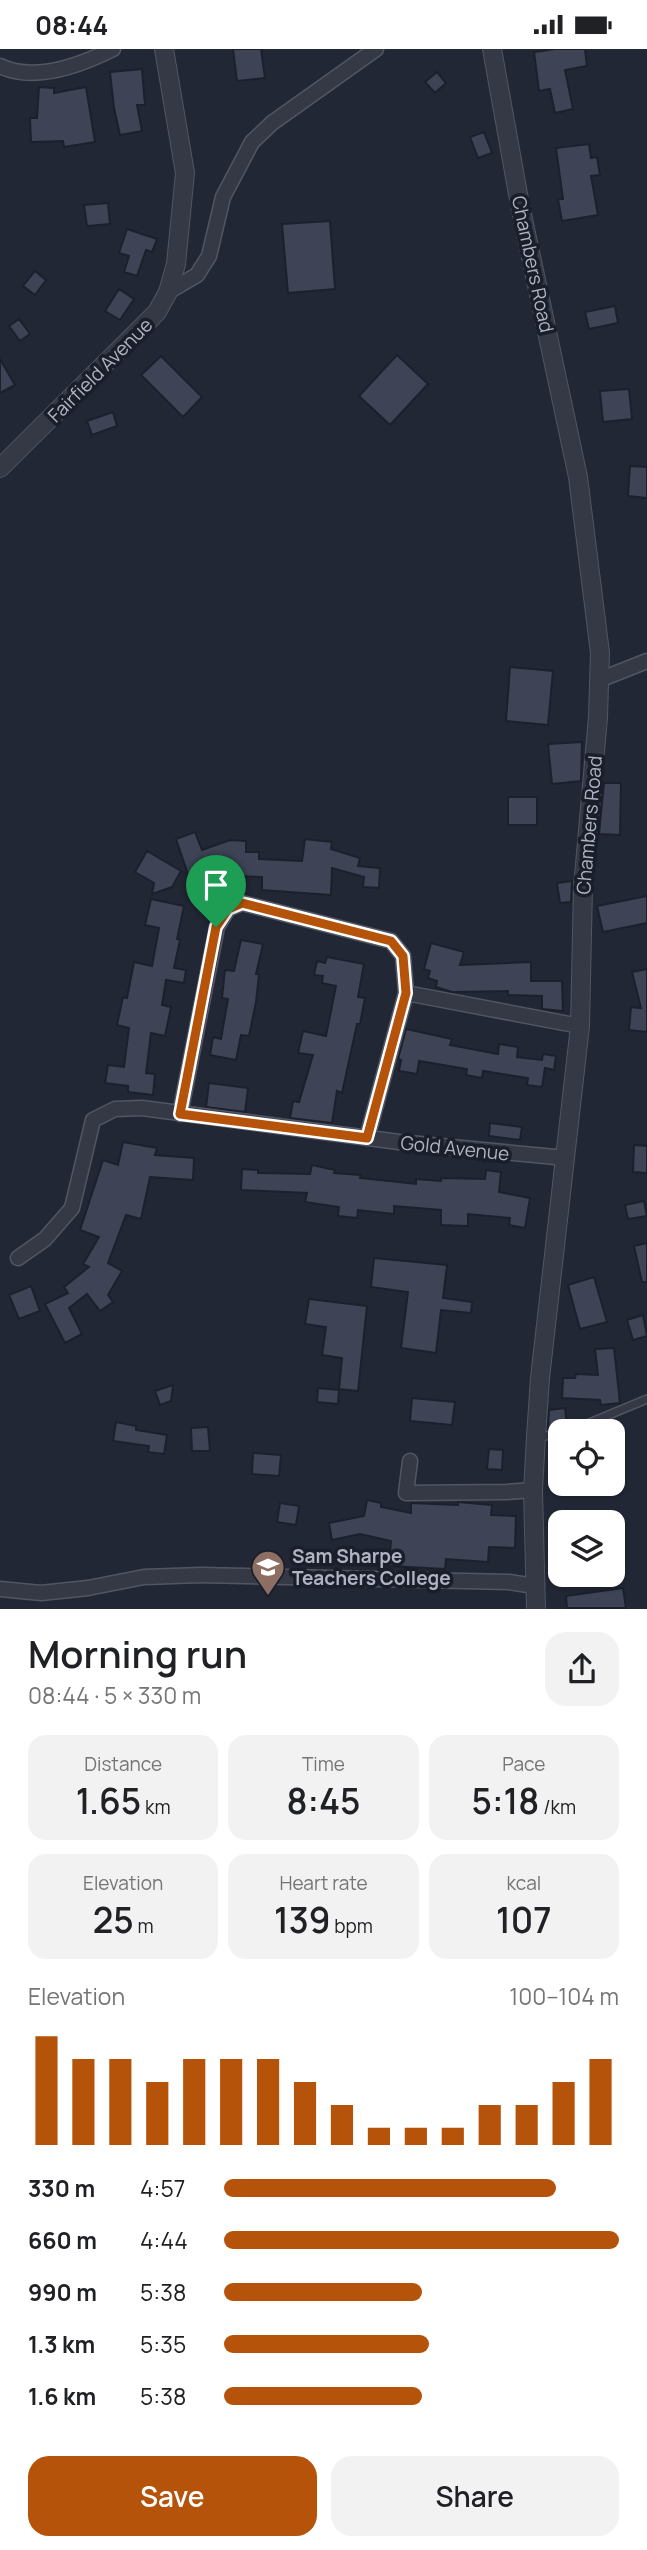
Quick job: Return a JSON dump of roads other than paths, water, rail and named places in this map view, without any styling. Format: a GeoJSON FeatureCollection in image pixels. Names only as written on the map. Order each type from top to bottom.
{"type":"FeatureCollection","features":[{"type":"Feature","properties":{"kind":"street"},"geometry":{"type":"LineString","coordinates":[[0,66],[12,72],[54,71],[90,60],[113,49]]}},
{"type":"Feature","properties":{"kind":"street","name":"Fairfield Avenue"},"geometry":{"type":"LineString","coordinates":[[0,468],[157,312],[168,292],[176,264],[185,173],[164,49]]}},
{"type":"Feature","properties":{"kind":"street"},"geometry":{"type":"LineString","coordinates":[[168,292],[197,275],[209,256],[223,197],[252,142],[272,123],[376,49]]}},
{"type":"Feature","properties":{"kind":"street","name":"Chambers Road"},"geometry":{"type":"LineString","coordinates":[[492,49],[520,205],[578,477],[600,653],[583,887],[580,1025],[540,1378],[536,1437],[533,1490],[536,1608]]}},
{"type":"Feature","properties":{"kind":"street"},"geometry":{"type":"LineString","coordinates":[[599,680],[647,661]]}},
{"type":"Feature","properties":{"kind":"street"},"geometry":{"type":"LineString","coordinates":[[180,1114],[216,927],[228,909],[242,903],[391,941],[403,956],[406,993],[367,1138]]}},
{"type":"Feature","properties":{"kind":"street"},"geometry":{"type":"LineString","coordinates":[[406,993],[580,1025]]}},
{"type":"Feature","properties":{"kind":"street","name":"Gold Avenue"},"geometry":{"type":"LineString","coordinates":[[18,1258],[45,1239],[72,1208],[93,1120],[115,1109],[142,1108],[367,1138],[566,1159]]}},
{"type":"Feature","properties":{"kind":"street"},"geometry":{"type":"LineString","coordinates":[[410,1461],[406,1493],[533,1490]]}},
{"type":"Feature","properties":{"kind":"street"},"geometry":{"type":"LineString","coordinates":[[0,1589],[41,1593],[88,1588],[144,1577],[201,1575],[509,1582],[534,1585]]}},
{"type":"Feature","properties":{"kind":"lane"},"geometry":{"type":"LineString","coordinates":[[599,1419],[647,1399]]}},
{"type":"Feature","properties":{"kind":"lane"},"geometry":{"type":"LineString","coordinates":[[536,1437],[548,1436]]}},
{"type":"Feature","properties":{"kind":"place","name":"Sam Sharpe Teachers College"},"geometry":{"type":"Point","coordinates":[268,1597]}}]}
